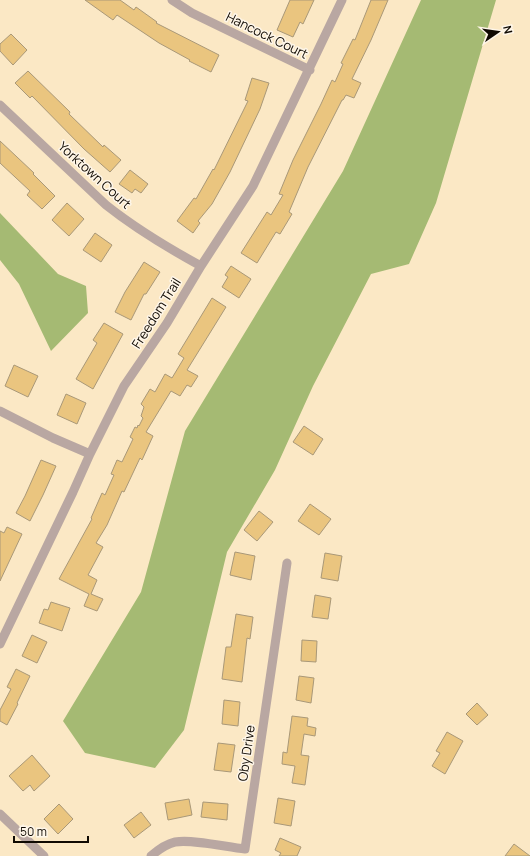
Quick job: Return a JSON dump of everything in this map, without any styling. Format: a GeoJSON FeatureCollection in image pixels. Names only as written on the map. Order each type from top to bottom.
{"type":"FeatureCollection","features":[{"type":"Feature","properties":{"kind":"street","name":"Hancock Court"},"geometry":{"type":"LineString","coordinates":[[172,0],[192,13],[310,70]]}},
{"type":"Feature","properties":{"kind":"street","name":"Freedom Trail"},"geometry":{"type":"LineString","coordinates":[[0,644],[124,386],[167,323],[200,266],[253,186],[310,70],[342,0]]}},
{"type":"Feature","properties":{"kind":"street","name":"Yorktown Court"},"geometry":{"type":"LineString","coordinates":[[0,105],[106,205],[174,252],[200,266]]}},
{"type":"Feature","properties":{"kind":"street"},"geometry":{"type":"LineString","coordinates":[[0,411],[53,438],[90,454]]}},
{"type":"Feature","properties":{"kind":"street","name":"Oby Drive"},"geometry":{"type":"LineString","coordinates":[[151,856],[164,846],[174,842],[186,841],[245,849],[287,563]]}},
{"type":"Feature","properties":{"kind":"street"},"geometry":{"type":"LineString","coordinates":[[0,814],[44,856]]}},
{"type":"Feature","properties":{"kind":"green space"},"geometry":{"type":"Polygon","coordinates":[[[421,0],[496,0],[436,203],[409,264],[371,274],[313,386],[275,470],[227,552],[184,730],[155,768],[85,753],[63,721],[141,592],[185,431],[343,171],[421,0]]]}},
{"type":"Feature","properties":{"kind":"green space"},"geometry":{"type":"Polygon","coordinates":[[[0,213],[58,274],[86,286],[88,313],[51,351],[19,284],[0,260],[0,213]]]}},
{"type":"Feature","properties":{"kind":"building"},"geometry":{"type":"Polygon","coordinates":[[[85,0],[120,0],[134,10],[136,7],[157,22],[156,23],[219,55],[211,72],[159,43],[117,15],[113,20],[85,0]]]}},
{"type":"Feature","properties":{"kind":"building"},"geometry":{"type":"Polygon","coordinates":[[[290,0],[314,0],[303,24],[300,22],[293,37],[277,30],[290,0]]]}},
{"type":"Feature","properties":{"kind":"building"},"geometry":{"type":"Polygon","coordinates":[[[371,0],[388,0],[352,79],[361,83],[354,98],[346,95],[342,100],[308,167],[289,212],[292,214],[280,234],[276,232],[257,263],[241,253],[267,212],[271,215],[283,195],[279,194],[293,160],[332,80],[335,82],[343,64],[341,63],[353,39],[355,40],[371,0]]]}},
{"type":"Feature","properties":{"kind":"building"},"geometry":{"type":"Polygon","coordinates":[[[11,34],[27,50],[13,65],[0,51],[0,44],[11,34]]]}},
{"type":"Feature","properties":{"kind":"building"},"geometry":{"type":"Polygon","coordinates":[[[28,71],[103,147],[104,145],[121,160],[110,172],[84,149],[32,96],[30,98],[15,83],[28,71]]]}},
{"type":"Feature","properties":{"kind":"building"},"geometry":{"type":"Polygon","coordinates":[[[252,78],[269,83],[260,109],[230,172],[212,204],[198,221],[200,223],[193,233],[177,221],[194,198],[196,199],[213,169],[214,170],[248,101],[245,100],[252,78]]]}},
{"type":"Feature","properties":{"kind":"building"},"geometry":{"type":"Polygon","coordinates":[[[0,141],[34,173],[33,174],[55,196],[42,209],[27,195],[30,191],[0,163],[0,141]]]}},
{"type":"Feature","properties":{"kind":"building"},"geometry":{"type":"Polygon","coordinates":[[[130,170],[148,184],[141,193],[135,189],[132,193],[119,184],[130,170]]]}},
{"type":"Feature","properties":{"kind":"building"},"geometry":{"type":"Polygon","coordinates":[[[67,203],[84,219],[69,236],[52,220],[67,203]]]}},
{"type":"Feature","properties":{"kind":"building"},"geometry":{"type":"Polygon","coordinates":[[[95,233],[112,245],[101,262],[83,250],[95,233]]]}},
{"type":"Feature","properties":{"kind":"building"},"geometry":{"type":"Polygon","coordinates":[[[144,262],[160,272],[146,294],[144,294],[131,320],[115,312],[125,292],[144,262]]]}},
{"type":"Feature","properties":{"kind":"building"},"geometry":{"type":"Polygon","coordinates":[[[231,266],[251,279],[239,298],[222,287],[228,277],[225,275],[231,266]]]}},
{"type":"Feature","properties":{"kind":"building"},"geometry":{"type":"Polygon","coordinates":[[[212,298],[226,307],[187,370],[198,376],[191,387],[187,385],[180,396],[171,391],[146,432],[153,436],[142,460],[140,458],[124,492],[122,491],[107,525],[96,543],[103,547],[88,575],[97,580],[91,594],[103,599],[97,611],[84,606],[89,594],[59,579],[92,519],[91,518],[102,493],[105,495],[114,475],[111,474],[117,460],[122,462],[133,439],[130,437],[135,427],[137,428],[138,425],[139,426],[143,418],[141,416],[144,407],[141,404],[150,389],[155,392],[165,374],[172,378],[184,358],[178,354],[212,298]]]}},
{"type":"Feature","properties":{"kind":"building"},"geometry":{"type":"Polygon","coordinates":[[[104,323],[123,334],[93,389],[76,379],[97,343],[93,340],[104,323]]]}},
{"type":"Feature","properties":{"kind":"building"},"geometry":{"type":"Polygon","coordinates":[[[14,365],[38,376],[28,397],[5,386],[14,365]]]}},
{"type":"Feature","properties":{"kind":"building"},"geometry":{"type":"Polygon","coordinates":[[[66,394],[86,403],[77,424],[57,415],[66,394]]]}},
{"type":"Feature","properties":{"kind":"building"},"geometry":{"type":"Polygon","coordinates":[[[304,426],[323,439],[313,455],[293,442],[304,426]]]}},
{"type":"Feature","properties":{"kind":"building"},"geometry":{"type":"Polygon","coordinates":[[[41,460],[56,466],[30,521],[16,513],[41,460]]]}},
{"type":"Feature","properties":{"kind":"building"},"geometry":{"type":"Polygon","coordinates":[[[310,504],[331,519],[319,535],[298,521],[310,504]]]}},
{"type":"Feature","properties":{"kind":"building"},"geometry":{"type":"Polygon","coordinates":[[[259,511],[273,522],[257,541],[244,530],[259,511]]]}},
{"type":"Feature","properties":{"kind":"building"},"geometry":{"type":"Polygon","coordinates":[[[7,527],[22,534],[0,581],[0,531],[4,533],[7,527]]]}},
{"type":"Feature","properties":{"kind":"building"},"geometry":{"type":"Polygon","coordinates":[[[235,552],[255,556],[251,580],[230,575],[235,552]]]}},
{"type":"Feature","properties":{"kind":"building"},"geometry":{"type":"Polygon","coordinates":[[[325,553],[342,556],[338,581],[321,578],[325,553]]]}},
{"type":"Feature","properties":{"kind":"building"},"geometry":{"type":"Polygon","coordinates":[[[315,595],[331,598],[328,619],[312,617],[315,595]]]}},
{"type":"Feature","properties":{"kind":"building"},"geometry":{"type":"Polygon","coordinates":[[[51,602],[70,608],[62,631],[39,623],[44,609],[48,610],[51,602]]]}},
{"type":"Feature","properties":{"kind":"building"},"geometry":{"type":"Polygon","coordinates":[[[236,614],[253,617],[250,639],[247,638],[242,682],[222,679],[226,647],[231,647],[236,614]]]}},
{"type":"Feature","properties":{"kind":"building"},"geometry":{"type":"Polygon","coordinates":[[[32,635],[47,642],[37,663],[22,656],[32,635]]]}},
{"type":"Feature","properties":{"kind":"building"},"geometry":{"type":"Polygon","coordinates":[[[302,640],[317,641],[316,662],[301,661],[302,640]]]}},
{"type":"Feature","properties":{"kind":"building"},"geometry":{"type":"Polygon","coordinates":[[[16,669],[30,676],[7,725],[0,721],[0,710],[11,689],[7,687],[16,669]]]}},
{"type":"Feature","properties":{"kind":"building"},"geometry":{"type":"Polygon","coordinates":[[[299,676],[314,678],[311,703],[296,700],[299,676]]]}},
{"type":"Feature","properties":{"kind":"building"},"geometry":{"type":"Polygon","coordinates":[[[224,700],[240,702],[238,726],[222,724],[224,700]]]}},
{"type":"Feature","properties":{"kind":"building"},"geometry":{"type":"Polygon","coordinates":[[[477,703],[488,715],[477,725],[466,714],[477,703]]]}},
{"type":"Feature","properties":{"kind":"building"},"geometry":{"type":"Polygon","coordinates":[[[292,716],[308,718],[307,726],[316,728],[315,736],[304,734],[301,755],[309,756],[305,785],[292,783],[295,766],[282,764],[283,752],[287,753],[292,716]]]}},
{"type":"Feature","properties":{"kind":"building"},"geometry":{"type":"Polygon","coordinates":[[[447,732],[463,741],[445,774],[432,766],[440,753],[436,751],[447,732]]]}},
{"type":"Feature","properties":{"kind":"building"},"geometry":{"type":"Polygon","coordinates":[[[218,743],[235,745],[231,772],[214,770],[218,743]]]}},
{"type":"Feature","properties":{"kind":"building"},"geometry":{"type":"Polygon","coordinates":[[[32,755],[50,776],[34,791],[30,785],[23,791],[9,776],[32,755]]]}},
{"type":"Feature","properties":{"kind":"building"},"geometry":{"type":"Polygon","coordinates":[[[278,798],[295,801],[291,826],[274,823],[278,798]]]}},
{"type":"Feature","properties":{"kind":"building"},"geometry":{"type":"Polygon","coordinates":[[[189,799],[192,815],[168,820],[165,803],[189,799]]]}},
{"type":"Feature","properties":{"kind":"building"},"geometry":{"type":"Polygon","coordinates":[[[203,802],[228,804],[227,820],[201,817],[203,802]]]}},
{"type":"Feature","properties":{"kind":"building"},"geometry":{"type":"Polygon","coordinates":[[[59,804],[73,819],[58,834],[44,819],[59,804]]]}},
{"type":"Feature","properties":{"kind":"building"},"geometry":{"type":"Polygon","coordinates":[[[141,812],[151,825],[134,838],[124,825],[141,812]]]}},
{"type":"Feature","properties":{"kind":"building"},"geometry":{"type":"Polygon","coordinates":[[[280,838],[301,847],[297,856],[279,856],[281,853],[275,850],[280,838]]]}},
{"type":"Feature","properties":{"kind":"building"},"geometry":{"type":"Polygon","coordinates":[[[514,844],[530,856],[505,856],[514,844]]]}}]}
